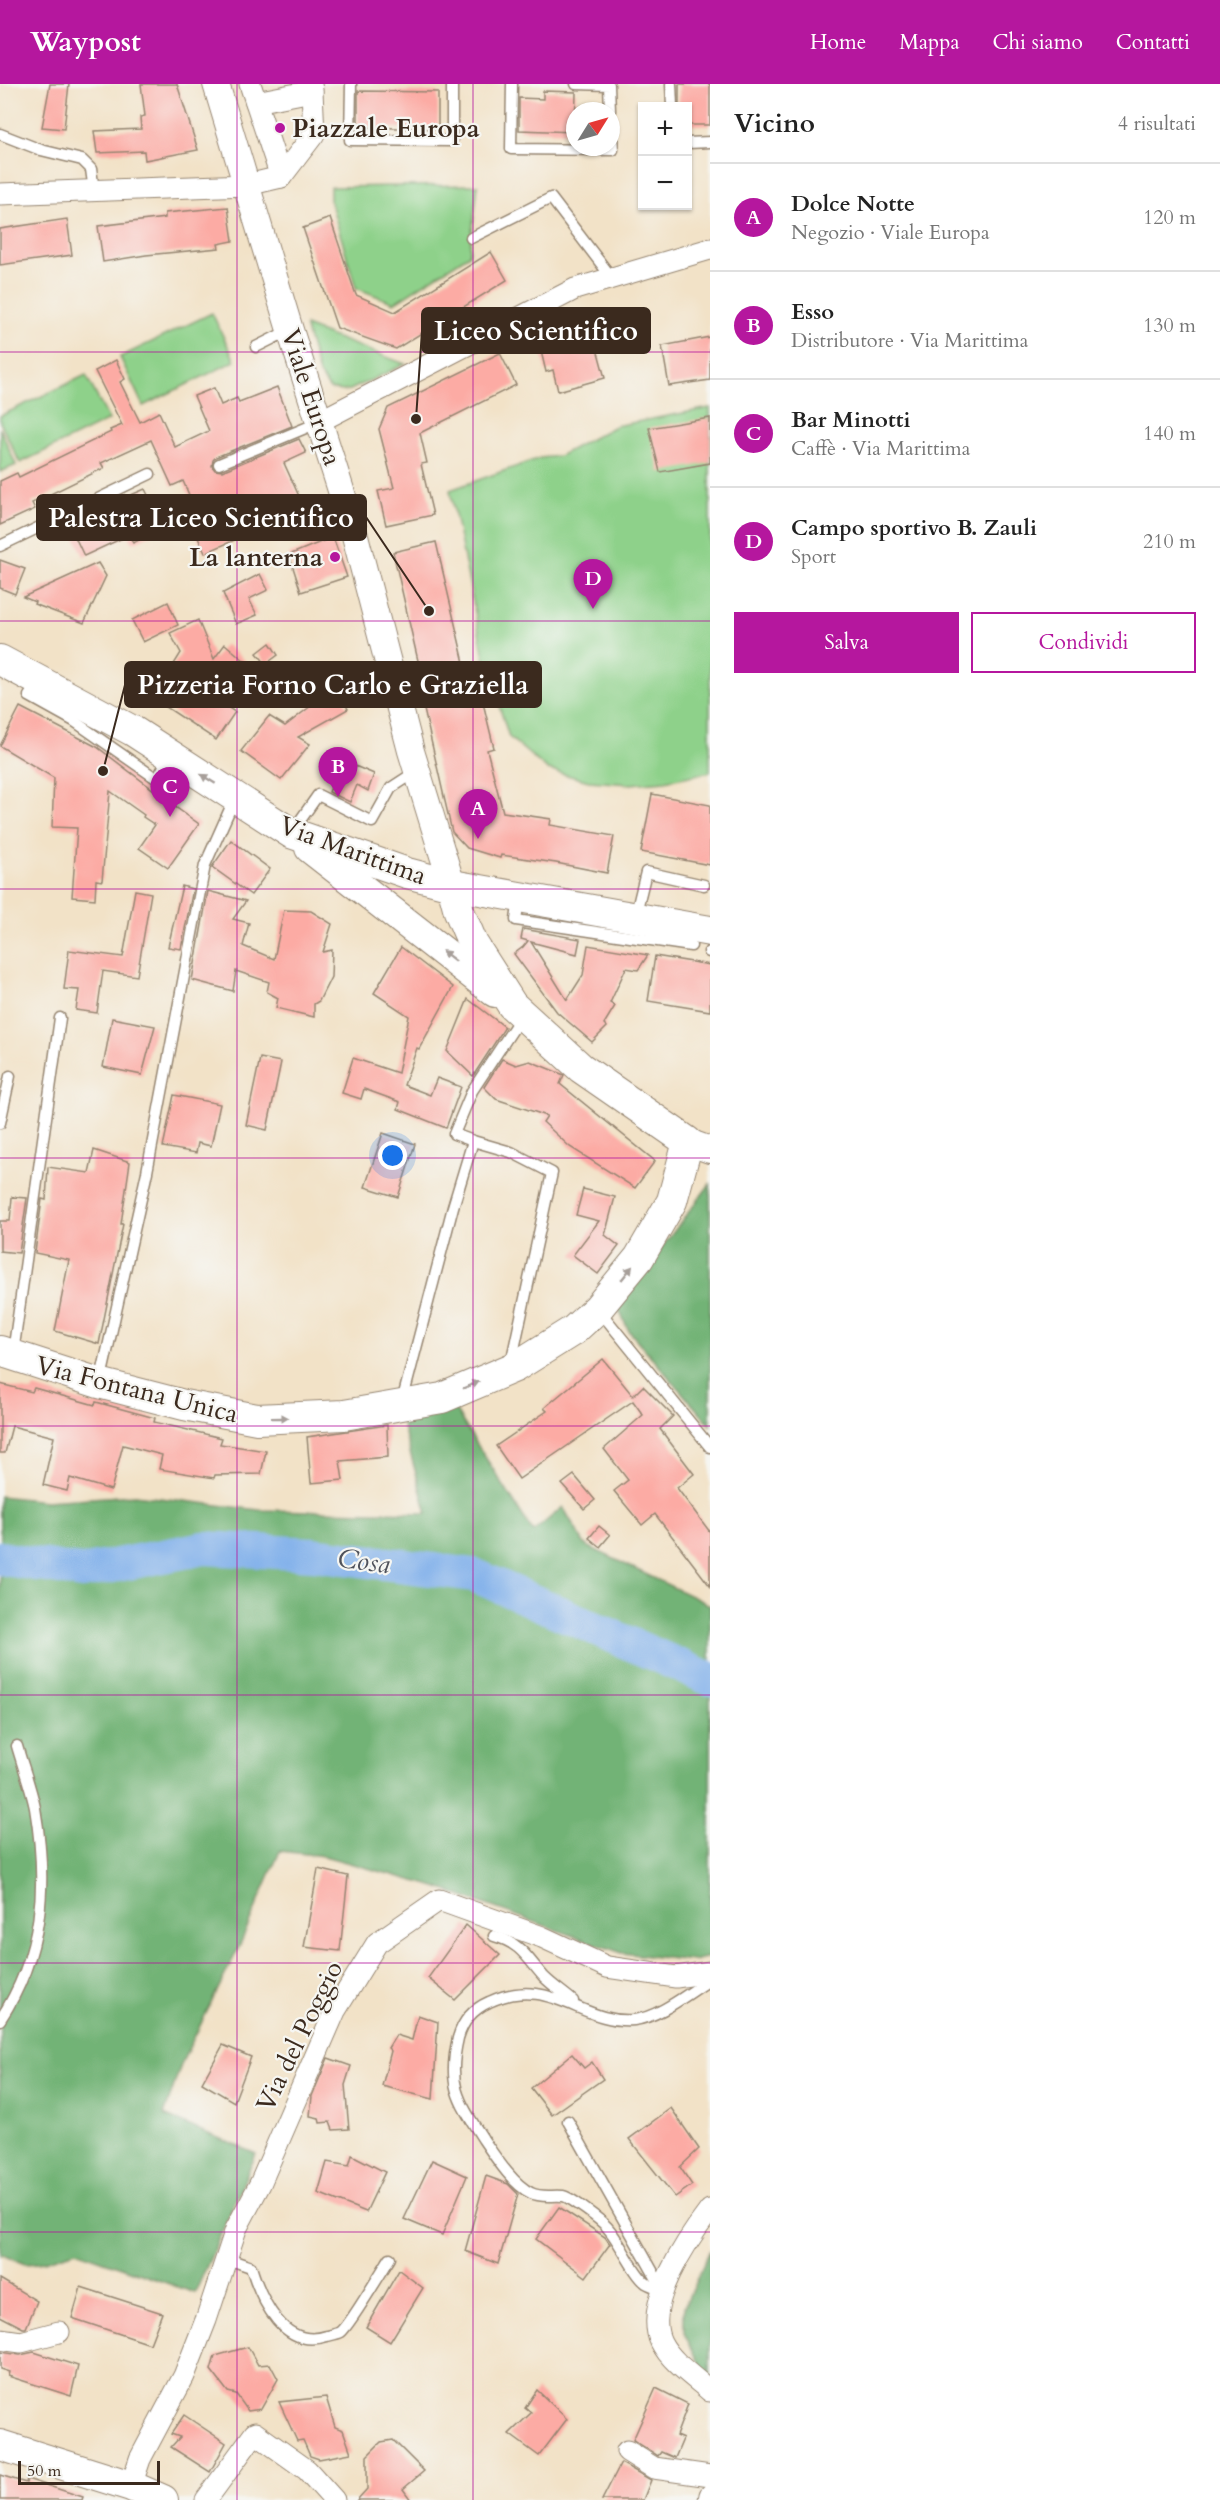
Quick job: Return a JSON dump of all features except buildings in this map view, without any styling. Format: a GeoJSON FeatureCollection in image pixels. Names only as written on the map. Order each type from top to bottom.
{"type":"FeatureCollection","features":[{"type":"Feature","properties":{"kind":"main road","name":"Via Marittima"},"geometry":{"type":"LineString","coordinates":[[0,660],[40,681],[78,713],[115,735],[171,755],[291,833],[407,873],[452,885],[645,926],[705,945]]}},
{"type":"Feature","properties":{"kind":"main road"},"geometry":{"type":"LineString","coordinates":[[291,833],[517,1010],[581,1068],[699,1146]]}},
{"type":"Feature","properties":{"kind":"main road"},"geometry":{"type":"LineString","coordinates":[[452,885],[473,944],[517,1010]]}},
{"type":"Feature","properties":{"kind":"main road","name":"Via Fontana Unica"},"geometry":{"type":"LineString","coordinates":[[6,1354],[99,1383],[184,1405],[257,1419],[344,1415],[442,1398],[510,1369],[573,1330],[598,1308],[639,1258],[672,1201],[699,1146]]}},
{"type":"Feature","properties":{"kind":"main road"},"geometry":{"type":"LineString","coordinates":[[0,2445],[131,2486],[164,2500]]}},
{"type":"Feature","properties":{"kind":"street","name":"Viale Europa"},"geometry":{"type":"LineString","coordinates":[[216,84],[290,330],[353,528],[417,771],[452,885]]}},
{"type":"Feature","properties":{"kind":"street"},"geometry":{"type":"LineString","coordinates":[[0,194],[247,185],[281,177],[314,134],[312,87],[253,93],[281,177]]}},
{"type":"Feature","properties":{"kind":"street"},"geometry":{"type":"LineString","coordinates":[[321,422],[575,289],[710,249]]}},
{"type":"Feature","properties":{"kind":"street","name":"Via del Poggio"},"geometry":{"type":"LineString","coordinates":[[131,2486],[140,2459],[184,2376],[206,2320],[236,2229],[260,2184],[335,2011],[377,1943],[440,1900],[542,1937],[607,1967],[676,1977],[710,1972]]}},
{"type":"Feature","properties":{"kind":"street"},"geometry":{"type":"LineString","coordinates":[[710,2210],[691,2234],[663,2290],[656,2317],[662,2344],[678,2363],[710,2391]]}},
{"type":"Feature","properties":{"kind":"street"},"geometry":{"type":"LineString","coordinates":[[0,2339],[21,2342],[58,2332]]}},
{"type":"Feature","properties":{"kind":"street"},"geometry":{"type":"LineString","coordinates":[[206,2500],[255,2433],[307,2470],[334,2500]]}},
{"type":"Feature","properties":{"kind":"street"},"geometry":{"type":"LineString","coordinates":[[627,2451],[654,2468],[710,2476]]}},
{"type":"Feature","properties":{"kind":"street"},"geometry":{"type":"LineString","coordinates":[[709,2500],[710,2495]]}},
{"type":"Feature","properties":{"kind":"lane"},"geometry":{"type":"LineString","coordinates":[[351,84],[350,140],[452,141],[452,84]]}},
{"type":"Feature","properties":{"kind":"lane"},"geometry":{"type":"LineString","coordinates":[[512,84],[511,149],[566,150]]}},
{"type":"Feature","properties":{"kind":"lane"},"geometry":{"type":"LineString","coordinates":[[576,84],[609,85],[610,102]]}},
{"type":"Feature","properties":{"kind":"lane"},"geometry":{"type":"LineString","coordinates":[[671,84],[672,102]]}},
{"type":"Feature","properties":{"kind":"lane"},"geometry":{"type":"LineString","coordinates":[[0,134],[41,150],[82,160],[91,169],[94,191]]}},
{"type":"Feature","properties":{"kind":"lane"},"geometry":{"type":"LineString","coordinates":[[692,143],[710,142]]}},
{"type":"Feature","properties":{"kind":"lane"},"geometry":{"type":"LineString","coordinates":[[471,238],[552,198],[612,278]]}},
{"type":"Feature","properties":{"kind":"lane"},"geometry":{"type":"LineString","coordinates":[[256,347],[290,330]]}},
{"type":"Feature","properties":{"kind":"lane"},"geometry":{"type":"LineString","coordinates":[[219,464],[321,422]]}},
{"type":"Feature","properties":{"kind":"lane"},"geometry":{"type":"LineString","coordinates":[[0,546],[150,474]]}},
{"type":"Feature","properties":{"kind":"lane"},"geometry":{"type":"LineString","coordinates":[[291,833],[318,795],[372,822],[391,788],[417,771]]}},
{"type":"Feature","properties":{"kind":"lane"},"geometry":{"type":"LineString","coordinates":[[99,1383],[147,1172],[205,865],[235,796]]}},
{"type":"Feature","properties":{"kind":"lane"},"geometry":{"type":"LineString","coordinates":[[645,926],[646,872],[704,885]]}},
{"type":"Feature","properties":{"kind":"lane"},"geometry":{"type":"LineString","coordinates":[[510,1369],[552,1173],[545,1167],[512,1152],[454,1134],[472,1091],[517,1010]]}},
{"type":"Feature","properties":{"kind":"lane"},"geometry":{"type":"LineString","coordinates":[[6,1354],[60,1018]]}},
{"type":"Feature","properties":{"kind":"lane"},"geometry":{"type":"LineString","coordinates":[[0,1122],[10,1076]]}},
{"type":"Feature","properties":{"kind":"lane"},"geometry":{"type":"LineString","coordinates":[[401,1405],[450,1217],[473,1141]]}},
{"type":"Feature","properties":{"kind":"lane"},"geometry":{"type":"LineString","coordinates":[[598,1308],[710,1447]]}},
{"type":"Feature","properties":{"kind":"lane"},"geometry":{"type":"LineString","coordinates":[[0,2020],[20,1987],[28,1968],[42,1889],[35,1808],[17,1746]]}},
{"type":"Feature","properties":{"kind":"lane"},"geometry":{"type":"LineString","coordinates":[[494,1936],[511,1941],[529,1957],[545,1978],[580,2007]]}},
{"type":"Feature","properties":{"kind":"lane"},"geometry":{"type":"LineString","coordinates":[[663,2290],[646,2282],[606,2226],[566,2196],[544,2196],[530,2193],[509,2174],[461,2104],[453,2080],[455,2052],[461,2026],[476,2008],[496,1998],[525,1992],[550,1996],[610,2018],[634,2020],[656,2013],[710,1980]]}},
{"type":"Feature","properties":{"kind":"lane"},"geometry":{"type":"LineString","coordinates":[[568,2121],[663,2290]]}},
{"type":"Feature","properties":{"kind":"lane"},"geometry":{"type":"LineString","coordinates":[[225,2258],[251,2267],[258,2288],[280,2325],[298,2338],[316,2340],[341,2332],[390,2258]]}},
{"type":"Feature","properties":{"kind":"green space"},"geometry":{"type":"Polygon","coordinates":[[[478,185],[469,255],[394,303],[356,288],[330,200],[330,187],[478,185]]]}},
{"type":"Feature","properties":{"kind":"green space"},"geometry":{"type":"Polygon","coordinates":[[[212,313],[235,361],[143,406],[120,357],[212,313]]]}},
{"type":"Feature","properties":{"kind":"green space"},"geometry":{"type":"Polygon","coordinates":[[[305,326],[405,364],[350,390],[330,389],[319,374],[305,326]]]}},
{"type":"Feature","properties":{"kind":"green space"},"geometry":{"type":"Polygon","coordinates":[[[86,375],[109,420],[20,463],[0,422],[0,416],[86,375]]]}},
{"type":"Feature","properties":{"kind":"green space"},"geometry":{"type":"Polygon","coordinates":[[[710,408],[710,772],[665,781],[630,784],[589,781],[548,770],[509,737],[485,661],[450,490],[540,458],[559,456],[615,426],[710,408]]]}},
{"type":"Feature","properties":{"kind":"green space"},"geometry":{"type":"Polygon","coordinates":[[[0,428],[16,465],[0,472],[0,428]]]}},
{"type":"Feature","properties":{"kind":"green space"},"geometry":{"type":"Polygon","coordinates":[[[710,1184],[710,1425],[629,1331],[617,1306],[710,1184]]]}},
{"type":"Feature","properties":{"kind":"green space"},"geometry":{"type":"Polygon","coordinates":[[[452,1405],[533,1532],[563,1507],[585,1545],[710,1605],[710,1957],[693,1961],[622,1953],[436,1887],[324,1856],[280,1851],[239,1947],[182,2062],[164,2115],[256,2154],[195,2293],[76,2251],[38,2263],[25,2264],[0,2256],[0,1496],[46,1501],[135,1495],[259,1510],[427,1513],[401,1420],[452,1405]]]}},
{"type":"Feature","properties":{"kind":"green space"},"geometry":{"type":"Polygon","coordinates":[[[710,2250],[710,2375],[703,2370],[684,2333],[684,2307],[710,2250]]]}},
{"type":"Feature","properties":{"kind":"waterway","name":"Cosa"},"geometry":{"type":"LineString","coordinates":[[0,1558],[82,1572],[204,1548],[313,1554],[474,1575],[710,1679]]}},
{"type":"Feature","properties":{"kind":"place","name":"Piazzale Europa"},"geometry":{"type":"Point","coordinates":[280,128]}},
{"type":"Feature","properties":{"kind":"place","name":"Liceo Scientifico"},"geometry":{"type":"Point","coordinates":[416,419]}},
{"type":"Feature","properties":{"kind":"place","name":"La lanterna"},"geometry":{"type":"Point","coordinates":[335,557]}},
{"type":"Feature","properties":{"kind":"place","name":"Campo sportivo B. Zauli"},"geometry":{"type":"Point","coordinates":[593,609]}},
{"type":"Feature","properties":{"kind":"place","name":"Palestra Liceo Scientifico"},"geometry":{"type":"Point","coordinates":[429,611]}},
{"type":"Feature","properties":{"kind":"place","name":"Pizzeria Forno Carlo e Graziella"},"geometry":{"type":"Point","coordinates":[103,771]}},
{"type":"Feature","properties":{"kind":"place","name":"Esso"},"geometry":{"type":"Point","coordinates":[338,797]}},
{"type":"Feature","properties":{"kind":"place","name":"Bar Minotti"},"geometry":{"type":"Point","coordinates":[170,817]}},
{"type":"Feature","properties":{"kind":"place","name":"Dolce Notte"},"geometry":{"type":"Point","coordinates":[478,839]}}]}
